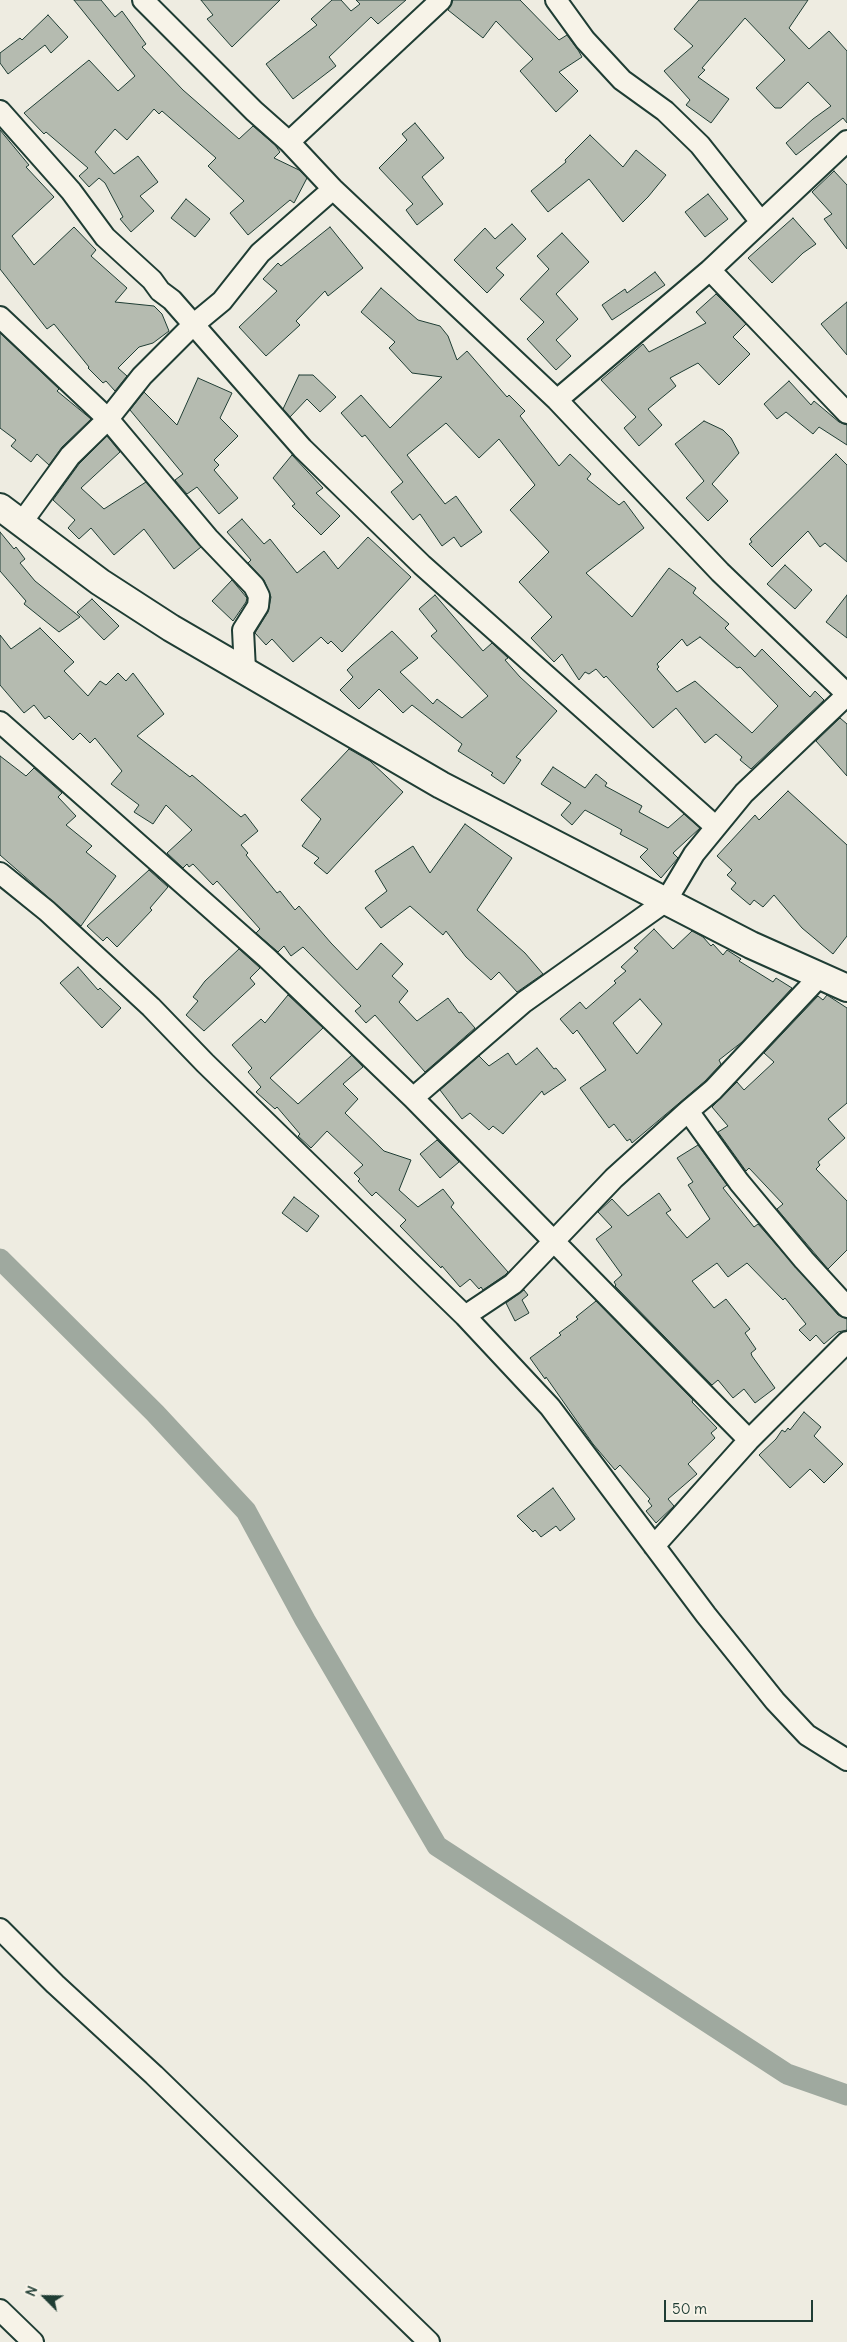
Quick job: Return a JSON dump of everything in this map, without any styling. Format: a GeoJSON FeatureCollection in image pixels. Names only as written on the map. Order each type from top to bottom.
{"type":"FeatureCollection","features":[{"type":"Feature","properties":{"kind":"main road"},"geometry":{"type":"LineString","coordinates":[[0,508],[22,522],[100,582],[171,628],[442,785],[751,945],[818,977],[847,988]]}},
{"type":"Feature","properties":{"kind":"street"},"geometry":{"type":"LineString","coordinates":[[143,0],[254,111],[289,142],[333,189],[557,400],[720,572],[847,694],[744,793],[694,854],[666,901],[524,1002],[413,1098]]}},
{"type":"Feature","properties":{"kind":"street"},"geometry":{"type":"LineString","coordinates":[[289,142],[441,0]]}},
{"type":"Feature","properties":{"kind":"street"},"geometry":{"type":"LineString","coordinates":[[556,0],[586,40],[622,80],[665,111],[700,145],[761,222]]}},
{"type":"Feature","properties":{"kind":"street"},"geometry":{"type":"LineString","coordinates":[[0,111],[70,191],[105,237],[152,280],[160,291],[172,300],[302,448],[422,565],[716,827]]}},
{"type":"Feature","properties":{"kind":"street"},"geometry":{"type":"LineString","coordinates":[[557,400],[710,270],[847,141]]}},
{"type":"Feature","properties":{"kind":"street"},"geometry":{"type":"LineString","coordinates":[[22,522],[70,456],[108,419],[142,376],[193,325],[222,301],[260,253],[333,189]]}},
{"type":"Feature","properties":{"kind":"street"},"geometry":{"type":"LineString","coordinates":[[710,270],[847,413]]}},
{"type":"Feature","properties":{"kind":"street"},"geometry":{"type":"LineString","coordinates":[[0,317],[108,419],[208,538],[254,586],[259,596],[258,606],[243,630],[245,670]]}},
{"type":"Feature","properties":{"kind":"street"},"geometry":{"type":"LineString","coordinates":[[0,722],[267,958],[413,1098],[749,1440]]}},
{"type":"Feature","properties":{"kind":"street"},"geometry":{"type":"LineString","coordinates":[[0,873],[47,911],[151,1007],[205,1063],[465,1316],[550,1407],[654,1546],[775,1701],[807,1735],[847,1760]]}},
{"type":"Feature","properties":{"kind":"street"},"geometry":{"type":"LineString","coordinates":[[465,1316],[513,1284],[614,1178],[714,1090],[818,977]]}},
{"type":"Feature","properties":{"kind":"street"},"geometry":{"type":"LineString","coordinates":[[688,1111],[739,1182],[804,1260],[847,1307]]}},
{"type":"Feature","properties":{"kind":"street"},"geometry":{"type":"LineString","coordinates":[[654,1546],[749,1440],[847,1342]]}},
{"type":"Feature","properties":{"kind":"street"},"geometry":{"type":"LineString","coordinates":[[0,1929],[55,1984],[154,2075],[429,2342]]}},
{"type":"Feature","properties":{"kind":"street"},"geometry":{"type":"LineString","coordinates":[[0,2310],[33,2342]]}},
{"type":"Feature","properties":{"kind":"building"},"geometry":{"type":"Polygon","coordinates":[[[74,0],[101,0],[115,17],[122,11],[146,44],[142,47],[183,90],[239,139],[253,126],[275,145],[280,152],[274,158],[299,170],[307,178],[294,203],[290,200],[248,235],[230,213],[244,201],[208,166],[216,158],[162,111],[159,114],[154,109],[127,140],[115,129],[95,152],[114,174],[138,156],[158,182],[140,196],[154,211],[131,232],[120,219],[123,217],[105,183],[99,178],[89,187],[79,176],[88,168],[46,132],[44,134],[24,113],[89,60],[118,91],[135,76],[74,0]]]}},
{"type":"Feature","properties":{"kind":"building"},"geometry":{"type":"Polygon","coordinates":[[[201,0],[280,0],[232,47],[207,19],[213,15],[201,0]]]}},
{"type":"Feature","properties":{"kind":"building"},"geometry":{"type":"Polygon","coordinates":[[[332,0],[341,0],[351,11],[360,4],[356,0],[406,0],[378,24],[371,17],[329,57],[336,66],[293,99],[266,64],[317,25],[311,19],[332,0]]]}},
{"type":"Feature","properties":{"kind":"building"},"geometry":{"type":"Polygon","coordinates":[[[453,0],[520,0],[559,40],[567,35],[578,50],[582,57],[559,72],[578,91],[556,112],[520,71],[533,59],[496,21],[483,38],[448,10],[453,0]]]}},
{"type":"Feature","properties":{"kind":"building"},"geometry":{"type":"Polygon","coordinates":[[[699,0],[808,0],[789,28],[809,49],[829,31],[847,51],[847,123],[843,118],[796,155],[786,143],[831,106],[808,82],[781,108],[775,108],[756,88],[785,60],[745,18],[702,68],[705,70],[698,77],[729,99],[711,123],[686,105],[690,100],[664,71],[693,46],[674,29],[699,0]]]}},
{"type":"Feature","properties":{"kind":"building"},"geometry":{"type":"Polygon","coordinates":[[[48,15],[68,37],[51,53],[45,45],[8,74],[0,63],[0,53],[20,38],[22,40],[48,15]]]}},
{"type":"Feature","properties":{"kind":"building"},"geometry":{"type":"Polygon","coordinates":[[[415,123],[444,158],[422,177],[443,204],[417,225],[406,210],[413,204],[379,168],[407,140],[402,134],[415,123]]]}},
{"type":"Feature","properties":{"kind":"building"},"geometry":{"type":"Polygon","coordinates":[[[0,130],[29,165],[26,167],[54,197],[12,236],[34,265],[74,227],[96,250],[91,256],[127,288],[115,302],[154,306],[162,314],[169,331],[153,343],[139,347],[118,368],[127,376],[115,391],[106,381],[103,383],[88,368],[54,324],[47,329],[0,269],[0,130]]]}},
{"type":"Feature","properties":{"kind":"building"},"geometry":{"type":"Polygon","coordinates":[[[590,135],[623,167],[636,150],[666,175],[648,197],[623,222],[589,179],[548,212],[531,191],[566,162],[565,160],[590,135]]]}},
{"type":"Feature","properties":{"kind":"building"},"geometry":{"type":"Polygon","coordinates":[[[834,171],[847,185],[847,249],[824,219],[832,214],[812,192],[834,171]]]}},
{"type":"Feature","properties":{"kind":"building"},"geometry":{"type":"Polygon","coordinates":[[[708,194],[728,219],[705,237],[685,212],[708,194]]]}},
{"type":"Feature","properties":{"kind":"building"},"geometry":{"type":"Polygon","coordinates":[[[186,199],[210,219],[195,237],[171,218],[186,199]]]}},
{"type":"Feature","properties":{"kind":"building"},"geometry":{"type":"Polygon","coordinates":[[[793,218],[816,244],[803,253],[772,283],[748,258],[793,218]]]}},
{"type":"Feature","properties":{"kind":"building"},"geometry":{"type":"Polygon","coordinates":[[[512,224],[526,239],[496,268],[504,275],[487,293],[454,260],[485,228],[495,239],[512,224]]]}},
{"type":"Feature","properties":{"kind":"building"},"geometry":{"type":"Polygon","coordinates":[[[330,227],[363,268],[328,296],[325,291],[296,321],[300,325],[266,356],[239,327],[277,291],[263,279],[278,263],[281,266],[330,227]]]}},
{"type":"Feature","properties":{"kind":"building"},"geometry":{"type":"Polygon","coordinates":[[[562,233],[589,262],[556,294],[578,319],[556,340],[571,356],[556,370],[527,339],[544,322],[520,299],[549,269],[537,256],[562,233]]]}},
{"type":"Feature","properties":{"kind":"building"},"geometry":{"type":"Polygon","coordinates":[[[655,272],[665,285],[612,320],[602,305],[625,289],[627,293],[655,272]]]}},
{"type":"Feature","properties":{"kind":"building"},"geometry":{"type":"Polygon","coordinates":[[[381,288],[418,320],[440,326],[448,336],[457,360],[467,351],[507,397],[509,395],[525,411],[520,416],[559,466],[570,454],[591,474],[587,479],[619,505],[624,501],[644,528],[586,573],[632,617],[669,568],[696,588],[693,593],[729,624],[725,628],[755,657],[762,649],[810,697],[815,691],[824,700],[751,769],[740,760],[742,757],[716,734],[705,743],[676,708],[653,728],[606,676],[604,678],[596,669],[589,674],[585,672],[579,680],[562,654],[554,662],[531,638],[552,617],[519,582],[549,552],[510,510],[535,485],[499,439],[479,458],[446,423],[407,455],[445,504],[456,496],[482,532],[461,547],[454,537],[442,546],[420,514],[413,520],[391,492],[403,482],[365,435],[362,437],[341,413],[361,395],[390,428],[442,377],[412,373],[389,348],[395,342],[361,312],[381,288]],[[700,637],[687,646],[682,639],[657,664],[659,667],[657,669],[677,692],[695,681],[752,733],[778,706],[740,667],[737,668],[700,637]]]}},
{"type":"Feature","properties":{"kind":"building"},"geometry":{"type":"Polygon","coordinates":[[[716,294],[746,324],[733,337],[750,354],[719,385],[698,363],[670,378],[676,386],[648,409],[662,425],[639,446],[624,428],[636,417],[601,380],[643,344],[649,352],[706,323],[696,312],[716,294]]]}},
{"type":"Feature","properties":{"kind":"building"},"geometry":{"type":"Polygon","coordinates":[[[847,302],[847,355],[821,324],[847,302]]]}},
{"type":"Feature","properties":{"kind":"building"},"geometry":{"type":"Polygon","coordinates":[[[0,333],[59,389],[57,391],[91,419],[62,447],[49,465],[37,454],[31,462],[11,446],[16,440],[0,428],[0,333]]]}},
{"type":"Feature","properties":{"kind":"building"},"geometry":{"type":"Polygon","coordinates":[[[299,375],[313,375],[336,397],[320,412],[307,399],[290,417],[283,409],[299,375]]]}},
{"type":"Feature","properties":{"kind":"building"},"geometry":{"type":"Polygon","coordinates":[[[198,378],[232,393],[220,418],[238,436],[214,460],[219,465],[214,470],[238,498],[219,514],[197,487],[187,494],[175,480],[183,474],[130,410],[144,392],[177,425],[198,378]]]}},
{"type":"Feature","properties":{"kind":"building"},"geometry":{"type":"Polygon","coordinates":[[[789,381],[811,405],[814,401],[839,422],[847,425],[847,445],[819,427],[813,434],[786,412],[777,419],[764,404],[789,381]]]}},
{"type":"Feature","properties":{"kind":"building"},"geometry":{"type":"Polygon","coordinates":[[[704,421],[723,430],[731,438],[739,453],[712,484],[728,501],[708,521],[686,498],[704,481],[675,444],[704,421]]]}},
{"type":"Feature","properties":{"kind":"building"},"geometry":{"type":"Polygon","coordinates":[[[107,436],[120,452],[81,488],[104,509],[146,482],[201,547],[174,569],[144,529],[114,555],[91,528],[79,539],[68,528],[75,520],[53,500],[79,464],[107,436]]]}},
{"type":"Feature","properties":{"kind":"building"},"geometry":{"type":"Polygon","coordinates":[[[836,454],[847,465],[847,562],[825,543],[820,547],[808,531],[772,567],[749,544],[752,542],[750,539],[836,454]]]}},
{"type":"Feature","properties":{"kind":"building"},"geometry":{"type":"Polygon","coordinates":[[[292,455],[323,488],[316,493],[340,516],[321,535],[292,506],[295,504],[273,478],[292,455]]]}},
{"type":"Feature","properties":{"kind":"building"},"geometry":{"type":"Polygon","coordinates":[[[242,519],[264,544],[270,539],[297,573],[324,551],[338,569],[368,537],[411,577],[342,652],[331,641],[328,644],[321,637],[293,662],[272,639],[266,645],[255,633],[268,612],[271,597],[264,580],[248,563],[251,560],[227,532],[242,519]]]}},
{"type":"Feature","properties":{"kind":"building"},"geometry":{"type":"Polygon","coordinates":[[[0,532],[14,549],[16,547],[25,559],[20,563],[35,581],[80,617],[59,632],[24,604],[26,601],[0,571],[0,532]]]}},
{"type":"Feature","properties":{"kind":"building"},"geometry":{"type":"Polygon","coordinates":[[[785,565],[812,590],[795,609],[767,584],[785,565]]]}},
{"type":"Feature","properties":{"kind":"building"},"geometry":{"type":"Polygon","coordinates":[[[232,580],[247,598],[233,621],[212,601],[232,580]]]}},
{"type":"Feature","properties":{"kind":"building"},"geometry":{"type":"Polygon","coordinates":[[[435,595],[483,651],[492,643],[508,658],[505,660],[520,677],[557,711],[516,757],[521,760],[504,784],[491,775],[493,773],[458,751],[462,744],[412,705],[403,713],[379,689],[359,709],[340,690],[353,677],[347,670],[392,631],[418,658],[400,672],[433,704],[437,699],[462,718],[488,696],[431,636],[437,631],[419,609],[435,595]]]}},
{"type":"Feature","properties":{"kind":"building"},"geometry":{"type":"Polygon","coordinates":[[[847,595],[847,638],[826,622],[847,595]]]}},
{"type":"Feature","properties":{"kind":"building"},"geometry":{"type":"Polygon","coordinates":[[[92,599],[119,626],[104,640],[77,612],[92,599]]]}},
{"type":"Feature","properties":{"kind":"building"},"geometry":{"type":"Polygon","coordinates":[[[40,628],[74,662],[64,671],[88,696],[100,681],[106,685],[118,673],[126,681],[133,673],[164,714],[137,736],[190,777],[192,775],[241,817],[245,814],[258,831],[241,845],[248,853],[246,855],[277,893],[280,891],[295,910],[299,906],[357,970],[381,943],[403,964],[392,976],[408,991],[399,1002],[417,1021],[448,998],[459,1013],[461,1012],[475,1028],[425,1072],[375,1015],[366,1023],[355,1011],[361,1006],[303,947],[291,956],[284,946],[278,952],[256,933],[260,929],[217,881],[213,885],[193,864],[189,867],[187,864],[183,868],[167,853],[192,830],[166,805],[153,824],[134,812],[139,805],[111,784],[122,771],[95,738],[90,743],[80,733],[73,740],[49,716],[45,719],[34,705],[24,713],[0,685],[0,635],[11,649],[40,628]]]}},
{"type":"Feature","properties":{"kind":"building"},"geometry":{"type":"Polygon","coordinates":[[[840,718],[847,724],[847,776],[816,741],[840,718]]]}},
{"type":"Feature","properties":{"kind":"building"},"geometry":{"type":"Polygon","coordinates":[[[349,749],[370,761],[403,792],[327,874],[314,863],[319,858],[302,846],[321,819],[301,800],[349,749]]]}},
{"type":"Feature","properties":{"kind":"building"},"geometry":{"type":"Polygon","coordinates":[[[0,756],[26,776],[34,768],[62,793],[58,797],[76,816],[66,825],[92,846],[86,852],[116,876],[81,926],[0,855],[0,756]]]}},
{"type":"Feature","properties":{"kind":"building"},"geometry":{"type":"Polygon","coordinates":[[[553,767],[585,788],[596,774],[607,783],[605,786],[642,806],[639,812],[668,828],[684,814],[700,828],[673,853],[678,858],[661,878],[640,857],[648,849],[620,834],[622,830],[585,810],[572,825],[561,815],[571,803],[541,784],[553,767]]]}},
{"type":"Feature","properties":{"kind":"building"},"geometry":{"type":"Polygon","coordinates":[[[788,791],[847,845],[847,936],[833,954],[802,928],[774,895],[763,907],[754,900],[750,905],[731,889],[736,883],[727,875],[732,870],[717,856],[755,815],[759,820],[788,791]]]}},
{"type":"Feature","properties":{"kind":"building"},"geometry":{"type":"Polygon","coordinates":[[[465,824],[512,858],[477,910],[525,953],[543,974],[517,992],[499,972],[491,980],[466,957],[446,931],[443,935],[410,906],[381,928],[365,908],[387,891],[375,871],[413,846],[430,873],[465,824]]]}},
{"type":"Feature","properties":{"kind":"building"},"geometry":{"type":"Polygon","coordinates":[[[149,870],[168,887],[150,908],[152,910],[117,947],[107,937],[103,941],[87,926],[149,870]]]}},
{"type":"Feature","properties":{"kind":"building"},"geometry":{"type":"Polygon","coordinates":[[[654,929],[673,949],[692,931],[703,937],[711,946],[713,944],[723,955],[727,950],[741,959],[739,961],[773,982],[776,978],[792,988],[742,1042],[719,1060],[721,1064],[705,1081],[632,1143],[630,1139],[627,1141],[614,1124],[609,1128],[580,1088],[606,1070],[577,1030],[573,1034],[560,1019],[580,1002],[586,1009],[616,983],[614,981],[626,971],[621,967],[638,951],[634,948],[654,929]],[[640,999],[613,1023],[637,1054],[662,1024],[640,999]]]}},
{"type":"Feature","properties":{"kind":"building"},"geometry":{"type":"Polygon","coordinates":[[[239,949],[260,968],[250,978],[255,984],[204,1031],[186,1015],[198,1001],[193,997],[205,981],[239,949]]]}},
{"type":"Feature","properties":{"kind":"building"},"geometry":{"type":"Polygon","coordinates":[[[78,967],[98,990],[100,988],[121,1008],[102,1028],[60,983],[78,967]]]}},
{"type":"Feature","properties":{"kind":"building"},"geometry":{"type":"Polygon","coordinates":[[[288,995],[323,1028],[270,1078],[298,1104],[352,1055],[363,1067],[343,1084],[358,1099],[345,1113],[384,1151],[411,1160],[399,1190],[418,1207],[443,1189],[454,1203],[451,1207],[508,1272],[505,1275],[483,1290],[481,1287],[479,1289],[470,1279],[460,1287],[442,1266],[441,1268],[400,1226],[406,1220],[376,1192],[372,1196],[358,1181],[360,1179],[354,1173],[363,1165],[327,1131],[311,1148],[298,1136],[300,1134],[277,1107],[275,1109],[256,1092],[261,1087],[248,1072],[252,1068],[232,1045],[261,1019],[265,1023],[288,995]]]}},
{"type":"Feature","properties":{"kind":"building"},"geometry":{"type":"Polygon","coordinates":[[[827,995],[847,1008],[847,1103],[828,1119],[845,1138],[818,1162],[820,1165],[816,1169],[847,1201],[847,1250],[828,1269],[777,1209],[783,1204],[749,1168],[746,1171],[718,1132],[728,1126],[712,1107],[737,1082],[744,1090],[774,1062],[764,1053],[818,996],[823,1000],[827,995]]]}},
{"type":"Feature","properties":{"kind":"building"},"geometry":{"type":"Polygon","coordinates":[[[537,1048],[554,1069],[556,1068],[566,1080],[544,1095],[542,1091],[503,1134],[493,1126],[489,1130],[470,1113],[462,1119],[440,1090],[479,1056],[489,1066],[508,1053],[516,1065],[537,1048]]]}},
{"type":"Feature","properties":{"kind":"building"},"geometry":{"type":"Polygon","coordinates":[[[437,1140],[459,1162],[440,1178],[420,1154],[437,1140]]]}},
{"type":"Feature","properties":{"kind":"building"},"geometry":{"type":"Polygon","coordinates":[[[698,1145],[727,1185],[723,1188],[754,1227],[758,1224],[838,1315],[847,1319],[847,1330],[838,1332],[824,1344],[816,1335],[810,1341],[799,1330],[806,1324],[785,1298],[783,1300],[747,1263],[728,1277],[717,1263],[692,1281],[714,1308],[726,1299],[750,1329],[745,1333],[756,1349],[751,1353],[752,1356],[775,1388],[755,1403],[744,1389],[733,1398],[718,1380],[712,1385],[615,1286],[614,1282],[622,1275],[596,1239],[612,1227],[598,1212],[612,1199],[628,1216],[659,1193],[671,1210],[666,1213],[687,1238],[710,1219],[688,1185],[693,1182],[677,1158],[698,1145]]]}},
{"type":"Feature","properties":{"kind":"building"},"geometry":{"type":"Polygon","coordinates":[[[294,1197],[319,1216],[307,1232],[282,1213],[294,1197]]]}},
{"type":"Feature","properties":{"kind":"building"},"geometry":{"type":"Polygon","coordinates":[[[524,1290],[528,1295],[522,1300],[529,1313],[515,1321],[506,1303],[524,1290]]]}},
{"type":"Feature","properties":{"kind":"building"},"geometry":{"type":"Polygon","coordinates":[[[596,1301],[693,1400],[692,1402],[717,1428],[711,1433],[715,1438],[688,1464],[697,1474],[668,1499],[674,1506],[656,1523],[646,1511],[652,1506],[648,1501],[650,1499],[620,1465],[615,1470],[593,1444],[546,1377],[545,1379],[530,1358],[561,1335],[559,1333],[578,1319],[576,1317],[596,1301]]]}},
{"type":"Feature","properties":{"kind":"building"},"geometry":{"type":"Polygon","coordinates":[[[804,1412],[821,1427],[814,1436],[843,1464],[824,1483],[810,1469],[790,1488],[759,1455],[776,1439],[782,1430],[785,1432],[788,1428],[790,1430],[804,1412]]]}},
{"type":"Feature","properties":{"kind":"building"},"geometry":{"type":"Polygon","coordinates":[[[553,1488],[575,1519],[560,1531],[556,1526],[541,1537],[535,1530],[533,1532],[517,1516],[553,1488]]]}},
{"type":"Feature","properties":{"kind":"waterway"},"geometry":{"type":"LineString","coordinates":[[0,1259],[155,1413],[246,1511],[305,1620],[437,1846],[787,2074],[847,2095]]}}]}
